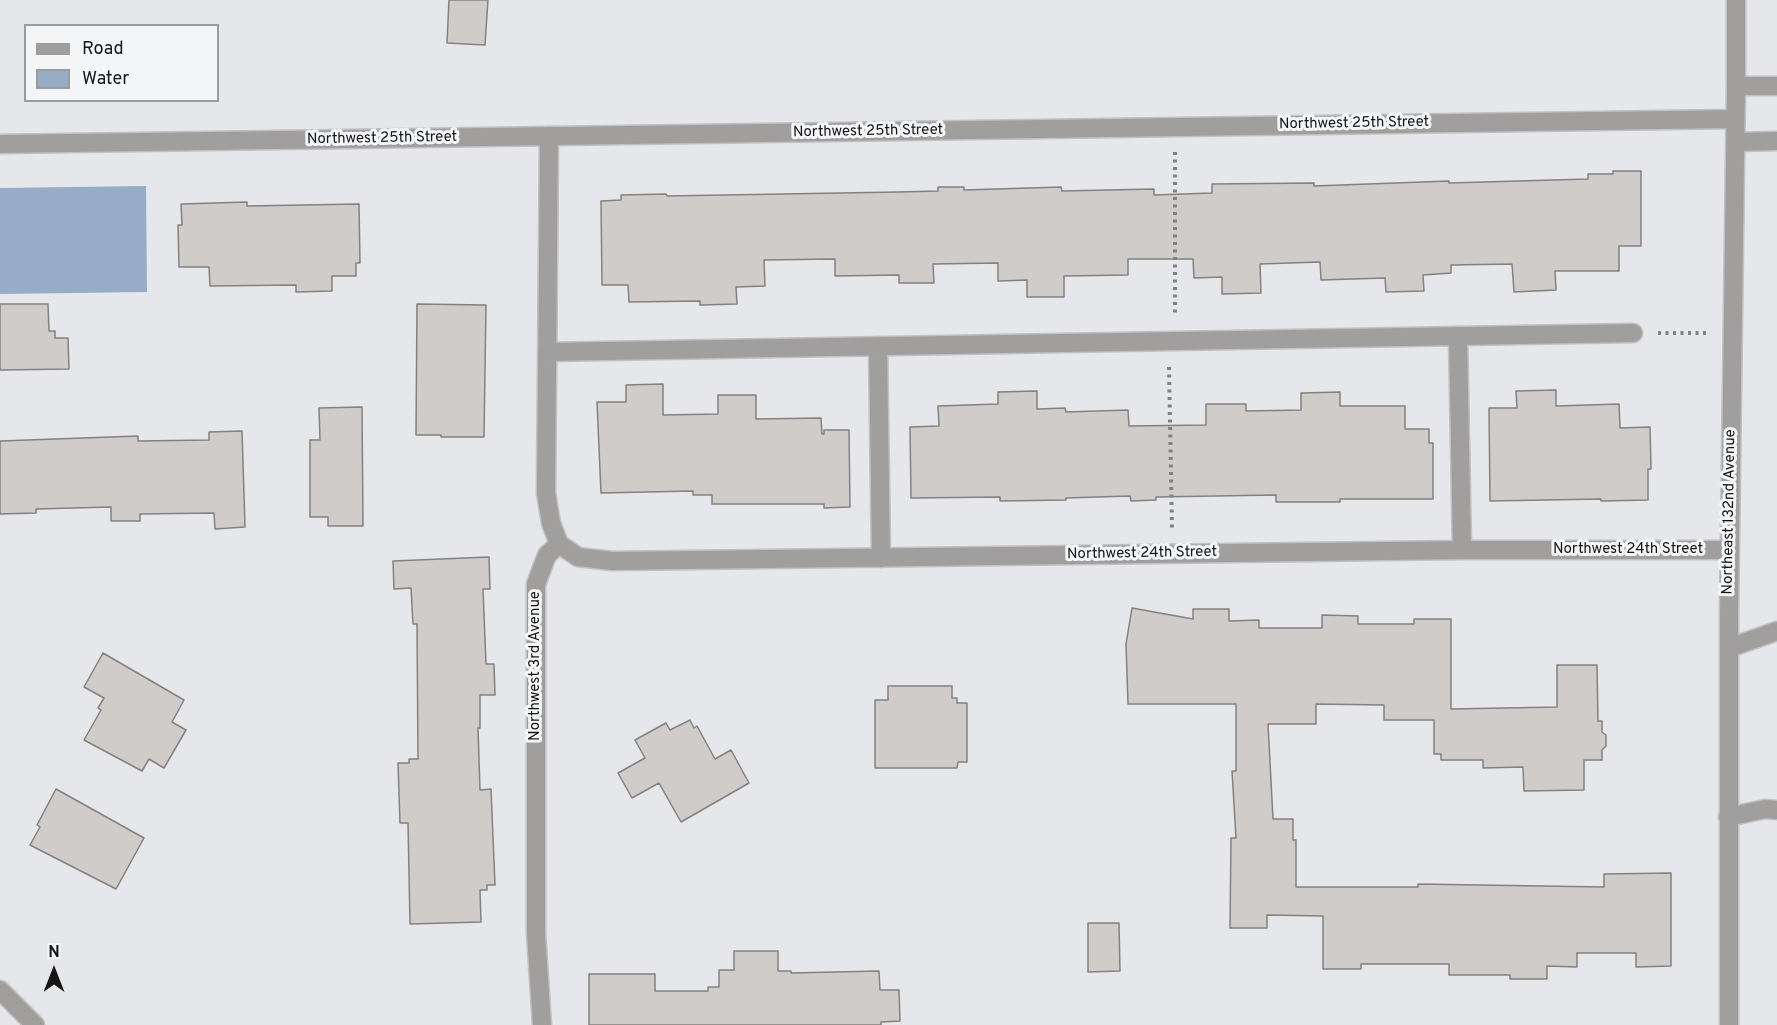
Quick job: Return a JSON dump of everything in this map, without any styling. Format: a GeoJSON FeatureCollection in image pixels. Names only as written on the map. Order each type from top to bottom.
{"type":"FeatureCollection","features":[{"type":"Feature","properties":{"kind":"street","name":"Northeast 132nd Avenue"},"geometry":{"type":"LineString","coordinates":[[1729,1025],[1729,550],[1736,0]]}},
{"type":"Feature","properties":{"kind":"street"},"geometry":{"type":"LineString","coordinates":[[1736,86],[1777,86]]}},
{"type":"Feature","properties":{"kind":"street","name":"Northwest 25th Street"},"geometry":{"type":"LineString","coordinates":[[0,144],[1735,119]]}},
{"type":"Feature","properties":{"kind":"street"},"geometry":{"type":"LineString","coordinates":[[549,136],[546,494],[551,523],[559,544]]}},
{"type":"Feature","properties":{"kind":"street"},"geometry":{"type":"LineString","coordinates":[[1735,142],[1777,141]]}},
{"type":"Feature","properties":{"kind":"street"},"geometry":{"type":"LineString","coordinates":[[547,352],[1633,333]]}},
{"type":"Feature","properties":{"kind":"street"},"geometry":{"type":"LineString","coordinates":[[1458,336],[1462,550]]}},
{"type":"Feature","properties":{"kind":"street"},"geometry":{"type":"LineString","coordinates":[[878,346],[881,558]]}},
{"type":"Feature","properties":{"kind":"street","name":"Northwest 24th Street"},"geometry":{"type":"LineString","coordinates":[[559,544],[578,557],[612,561],[1462,550],[1729,550]]}},
{"type":"Feature","properties":{"kind":"street","name":"Northwest 3rd Avenue"},"geometry":{"type":"LineString","coordinates":[[542,1025],[536,933],[536,584],[547,555],[559,544]]}},
{"type":"Feature","properties":{"kind":"street"},"geometry":{"type":"LineString","coordinates":[[1729,648],[1777,631]]}},
{"type":"Feature","properties":{"kind":"street"},"geometry":{"type":"LineString","coordinates":[[1728,817],[1765,809],[1777,810]]}},
{"type":"Feature","properties":{"kind":"street"},"geometry":{"type":"LineString","coordinates":[[0,990],[34,1025]]}},
{"type":"Feature","properties":{"kind":"path"},"geometry":{"type":"LineString","coordinates":[[1633,333],[1732,334]]}},
{"type":"Feature","properties":{"kind":"water"},"geometry":{"type":"Polygon","coordinates":[[[146,186],[147,292],[0,294],[0,188],[146,186]]]}},
{"type":"Feature","properties":{"kind":"building"},"geometry":{"type":"Polygon","coordinates":[[[449,0],[488,0],[485,45],[447,43],[449,0]]]}},
{"type":"Feature","properties":{"kind":"building"},"geometry":{"type":"Polygon","coordinates":[[[1613,171],[1641,171],[1641,246],[1619,246],[1619,271],[1555,271],[1556,290],[1514,292],[1512,264],[1451,265],[1451,273],[1423,275],[1424,291],[1386,292],[1385,278],[1321,280],[1320,262],[1260,264],[1261,293],[1222,294],[1222,277],[1194,278],[1193,259],[1128,259],[1128,275],[1064,276],[1064,297],[1027,297],[1027,280],[998,281],[998,263],[933,264],[934,283],[899,283],[899,275],[835,276],[835,259],[764,260],[765,286],[736,287],[737,304],[700,305],[700,301],[629,302],[628,285],[602,285],[601,201],[621,200],[621,195],[938,191],[938,187],[964,187],[964,190],[1061,187],[1062,191],[1154,189],[1154,195],[1212,193],[1212,184],[1314,183],[1314,186],[1588,179],[1588,174],[1613,174],[1613,171]]]}},
{"type":"Feature","properties":{"kind":"building"},"geometry":{"type":"Polygon","coordinates":[[[247,202],[247,206],[359,204],[360,263],[356,263],[356,276],[332,276],[332,291],[296,292],[296,285],[210,286],[209,267],[179,267],[178,225],[182,225],[181,204],[247,202]]]}},
{"type":"Feature","properties":{"kind":"building"},"geometry":{"type":"Polygon","coordinates":[[[0,304],[48,304],[49,331],[55,331],[55,338],[68,338],[69,369],[0,370],[0,304]]]}},
{"type":"Feature","properties":{"kind":"building"},"geometry":{"type":"Polygon","coordinates":[[[417,304],[486,305],[484,437],[416,435],[417,304]]]}},
{"type":"Feature","properties":{"kind":"building"},"geometry":{"type":"Polygon","coordinates":[[[663,384],[663,415],[718,414],[718,395],[756,395],[756,419],[821,418],[822,434],[824,430],[849,430],[850,507],[824,508],[824,504],[712,504],[712,495],[693,495],[693,491],[601,493],[597,402],[626,402],[626,385],[663,384]]]}},
{"type":"Feature","properties":{"kind":"building"},"geometry":{"type":"Polygon","coordinates":[[[1556,390],[1556,406],[1619,404],[1620,428],[1650,427],[1651,469],[1648,469],[1648,500],[1490,501],[1489,408],[1517,408],[1516,391],[1556,390]]]}},
{"type":"Feature","properties":{"kind":"building"},"geometry":{"type":"Polygon","coordinates":[[[1037,391],[1037,409],[1065,408],[1066,412],[1128,410],[1129,426],[1206,425],[1206,404],[1246,404],[1246,411],[1301,410],[1301,393],[1340,392],[1340,406],[1405,406],[1405,429],[1429,429],[1429,443],[1433,443],[1433,499],[1276,502],[1276,495],[1156,497],[1156,500],[1131,501],[1130,496],[1000,501],[1000,497],[911,498],[910,427],[939,426],[938,406],[998,404],[998,392],[1037,391]]]}},
{"type":"Feature","properties":{"kind":"building"},"geometry":{"type":"Polygon","coordinates":[[[362,407],[363,526],[328,526],[328,517],[310,517],[310,440],[320,440],[319,408],[362,407]]]}},
{"type":"Feature","properties":{"kind":"building"},"geometry":{"type":"Polygon","coordinates":[[[242,431],[245,527],[215,529],[214,513],[140,514],[140,521],[111,521],[111,507],[36,509],[36,513],[0,514],[0,441],[138,436],[138,441],[209,440],[209,432],[242,431]]]}},
{"type":"Feature","properties":{"kind":"building"},"geometry":{"type":"Polygon","coordinates":[[[489,557],[490,589],[483,589],[486,664],[494,664],[495,695],[480,695],[480,728],[478,728],[480,790],[491,789],[495,885],[487,885],[487,890],[480,890],[481,922],[410,924],[408,823],[400,823],[398,763],[409,763],[409,759],[418,759],[417,624],[413,624],[411,588],[394,589],[393,561],[489,557]]]}},
{"type":"Feature","properties":{"kind":"building"},"geometry":{"type":"Polygon","coordinates":[[[1132,608],[1193,619],[1193,609],[1229,609],[1229,621],[1259,620],[1259,628],[1322,628],[1322,615],[1358,616],[1358,624],[1414,624],[1414,619],[1451,619],[1451,709],[1557,707],[1557,665],[1597,665],[1598,721],[1602,721],[1606,746],[1602,750],[1602,760],[1584,760],[1584,790],[1524,791],[1523,767],[1483,768],[1483,760],[1441,760],[1441,754],[1434,754],[1434,720],[1384,720],[1384,705],[1316,704],[1316,724],[1268,724],[1273,819],[1293,819],[1293,840],[1296,840],[1296,887],[1418,887],[1418,884],[1604,887],[1604,874],[1671,873],[1671,966],[1636,967],[1636,953],[1577,953],[1577,967],[1547,966],[1547,979],[1510,979],[1510,975],[1449,975],[1449,964],[1361,964],[1361,969],[1323,969],[1323,916],[1267,915],[1267,928],[1230,928],[1231,838],[1236,838],[1232,771],[1236,771],[1236,704],[1128,704],[1126,644],[1132,608]]]}},
{"type":"Feature","properties":{"kind":"building"},"geometry":{"type":"Polygon","coordinates":[[[103,653],[184,700],[172,722],[186,730],[164,768],[149,759],[142,771],[84,740],[101,710],[98,708],[104,698],[84,687],[103,653]]]}},
{"type":"Feature","properties":{"kind":"building"},"geometry":{"type":"Polygon","coordinates":[[[888,686],[952,686],[952,698],[957,698],[957,703],[967,703],[967,762],[958,762],[957,768],[875,768],[875,700],[888,700],[888,686]]]}},
{"type":"Feature","properties":{"kind":"building"},"geometry":{"type":"Polygon","coordinates":[[[690,720],[694,728],[697,726],[715,759],[731,750],[749,783],[681,822],[659,783],[632,798],[618,773],[645,758],[635,740],[666,723],[670,730],[690,720]]]}},
{"type":"Feature","properties":{"kind":"building"},"geometry":{"type":"Polygon","coordinates":[[[56,789],[144,838],[116,889],[30,845],[40,827],[37,825],[56,789]]]}},
{"type":"Feature","properties":{"kind":"building"},"geometry":{"type":"Polygon","coordinates":[[[1088,923],[1119,923],[1120,971],[1088,972],[1088,923]]]}},
{"type":"Feature","properties":{"kind":"building"},"geometry":{"type":"Polygon","coordinates":[[[734,951],[778,951],[778,971],[791,971],[791,973],[879,971],[880,990],[899,990],[900,1021],[881,1022],[881,1025],[589,1025],[589,974],[655,974],[655,991],[708,991],[708,987],[719,987],[719,970],[734,970],[734,951]]]}}]}
